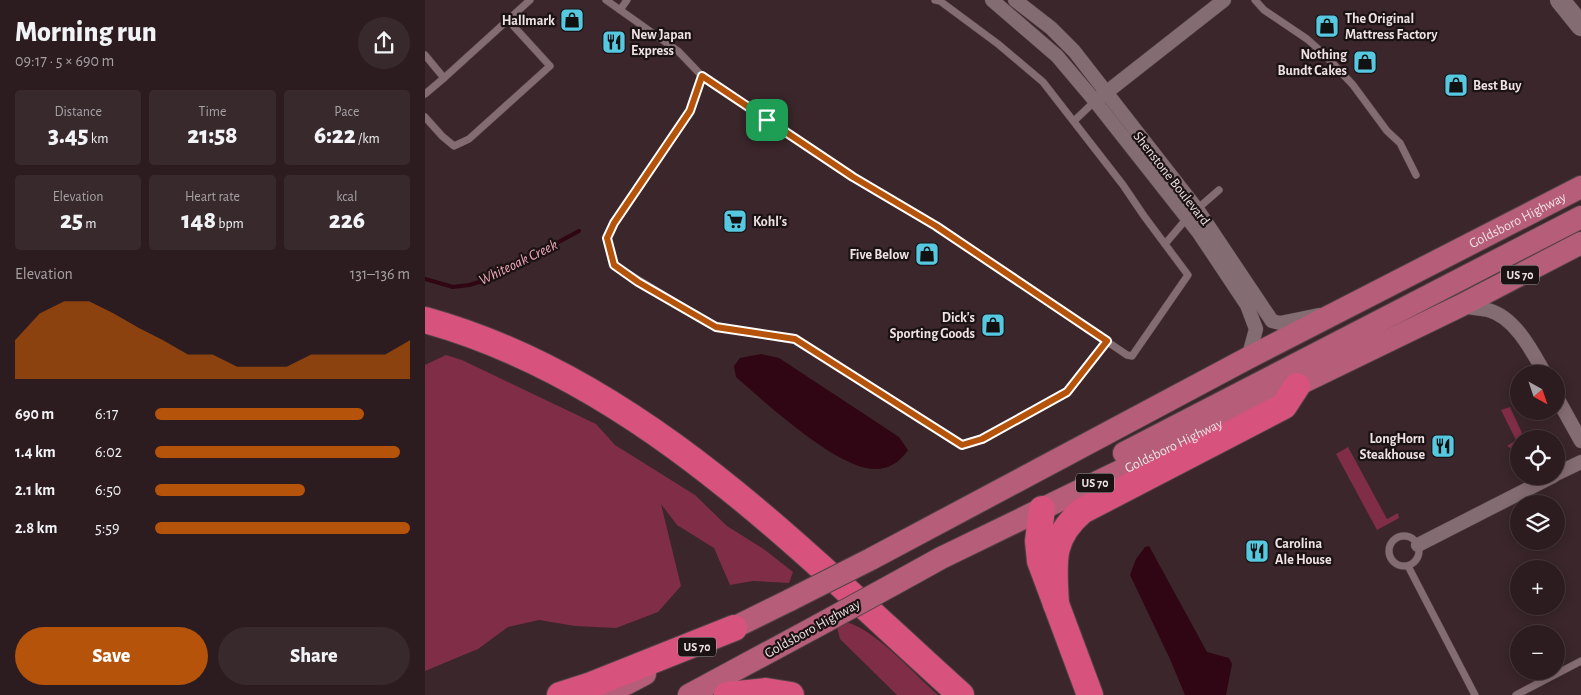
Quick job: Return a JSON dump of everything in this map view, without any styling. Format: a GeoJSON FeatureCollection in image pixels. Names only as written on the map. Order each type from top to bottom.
{"type":"FeatureCollection","features":[{"type":"Feature","properties":{"kind":"highway"},"geometry":{"type":"LineString","coordinates":[[425,320],[486,340],[549,369],[610,402],[656,433],[700,465],[755,511],[961,695]]}},
{"type":"Feature","properties":{"kind":"highway"},"geometry":{"type":"LineString","coordinates":[[1055,604],[1055,547],[1071,520],[1082,511],[1284,406],[1297,386]]}},
{"type":"Feature","properties":{"kind":"highway"},"geometry":{"type":"LineString","coordinates":[[1043,509],[1037,541],[1040,561],[1090,695]]}},
{"type":"Feature","properties":{"kind":"highway"},"geometry":{"type":"LineString","coordinates":[[560,695],[734,628]]}},
{"type":"Feature","properties":{"kind":"highway"},"geometry":{"type":"LineString","coordinates":[[727,695],[766,691],[791,695]]}},
{"type":"Feature","properties":{"kind":"main road"},"geometry":{"type":"LineString","coordinates":[[1561,0],[1581,26]]}},
{"type":"Feature","properties":{"kind":"main road","name":"Goldsboro Highway"},"geometry":{"type":"LineString","coordinates":[[734,628],[871,559],[1248,358],[1581,187]]}},
{"type":"Feature","properties":{"kind":"main road"},"geometry":{"type":"LineString","coordinates":[[1043,509],[1079,476],[1581,217]]}},
{"type":"Feature","properties":{"kind":"main road","name":"Goldsboro Highway"},"geometry":{"type":"LineString","coordinates":[[689,695],[941,558],[1297,386],[1581,243]]}},
{"type":"Feature","properties":{"kind":"main road","name":"US 70"},"geometry":{"type":"LineString","coordinates":[[605,695],[734,628]]}},
{"type":"Feature","properties":{"kind":"street","name":"Shenstone Boulevard"},"geometry":{"type":"LineString","coordinates":[[992,0],[1045,44],[1101,97]]}},
{"type":"Feature","properties":{"kind":"street","name":"Shenstone Boulevard"},"geometry":{"type":"LineString","coordinates":[[1015,0],[1051,28],[1074,51],[1101,97],[1192,213],[1272,321],[1280,323],[1315,314],[1335,315]]}},
{"type":"Feature","properties":{"kind":"street"},"geometry":{"type":"LineString","coordinates":[[1101,97],[1224,0]]}},
{"type":"Feature","properties":{"kind":"street","name":"Shenstone Boulevard"},"geometry":{"type":"LineString","coordinates":[[1192,213],[1247,306],[1256,329],[1248,358]]}},
{"type":"Feature","properties":{"kind":"street"},"geometry":{"type":"LineString","coordinates":[[1459,306],[1488,310],[1502,316],[1518,332],[1539,365]]}},
{"type":"Feature","properties":{"kind":"street"},"geometry":{"type":"LineString","coordinates":[[1565,411],[1581,441]]}},
{"type":"Feature","properties":{"kind":"street"},"geometry":{"type":"LineString","coordinates":[[1565,470],[1581,462]]}},
{"type":"Feature","properties":{"kind":"street"},"geometry":{"type":"LineString","coordinates":[[1418,545],[1535,485]]}},
{"type":"Feature","properties":{"kind":"lane"},"geometry":{"type":"LineString","coordinates":[[425,94],[530,0]]}},
{"type":"Feature","properties":{"kind":"lane"},"geometry":{"type":"LineString","coordinates":[[606,0],[678,51],[702,76],[859,182],[936,226],[1127,355],[1132,356],[1136,353],[1188,275],[1052,92],[1025,66],[961,16],[940,1],[935,0]]}},
{"type":"Feature","properties":{"kind":"lane"},"geometry":{"type":"LineString","coordinates":[[621,10],[627,0]]}},
{"type":"Feature","properties":{"kind":"lane"},"geometry":{"type":"LineString","coordinates":[[1255,0],[1264,10],[1307,39],[1331,61],[1353,85],[1387,131],[1399,143],[1416,175]]}},
{"type":"Feature","properties":{"kind":"lane"},"geometry":{"type":"LineString","coordinates":[[425,117],[454,146],[469,139],[550,66],[508,20]]}},
{"type":"Feature","properties":{"kind":"lane"},"geometry":{"type":"LineString","coordinates":[[425,55],[444,78]]}},
{"type":"Feature","properties":{"kind":"lane"},"geometry":{"type":"LineString","coordinates":[[702,76],[690,111],[614,223],[607,238],[614,265],[638,282],[716,327],[795,339],[962,445],[982,439],[1067,392],[1107,341]]}},
{"type":"Feature","properties":{"kind":"lane"},"geometry":{"type":"LineString","coordinates":[[1074,121],[1101,97]]}},
{"type":"Feature","properties":{"kind":"lane"},"geometry":{"type":"LineString","coordinates":[[1165,244],[1192,213],[1219,190]]}},
{"type":"Feature","properties":{"kind":"lane"},"geometry":{"type":"LineString","coordinates":[[1408,566],[1418,555],[1418,545],[1407,536],[1397,538],[1391,544],[1389,554],[1394,562],[1408,566],[1475,695]]}},
{"type":"Feature","properties":{"kind":"lane"},"geometry":{"type":"LineString","coordinates":[[1517,695],[1581,661]]}},
{"type":"Feature","properties":{"kind":"shaded area"},"geometry":{"type":"Polygon","coordinates":[[[761,354],[779,358],[899,437],[908,450],[893,465],[872,469],[856,465],[820,445],[736,377],[734,366],[740,358],[761,354]]]}},
{"type":"Feature","properties":{"kind":"shaded area"},"geometry":{"type":"Polygon","coordinates":[[[446,355],[462,360],[596,424],[615,445],[695,495],[727,526],[765,550],[793,572],[789,583],[753,581],[730,585],[714,548],[677,525],[661,504],[681,586],[658,612],[616,628],[575,626],[539,620],[508,627],[478,649],[425,671],[425,365],[446,355]]]}},
{"type":"Feature","properties":{"kind":"shaded area"},"geometry":{"type":"Polygon","coordinates":[[[1510,407],[1510,420],[1516,420],[1521,430],[1511,430],[1501,410],[1510,407]]]}},
{"type":"Feature","properties":{"kind":"shaded area"},"geometry":{"type":"Polygon","coordinates":[[[1348,447],[1387,519],[1398,513],[1399,518],[1377,530],[1336,454],[1348,447]]]}},
{"type":"Feature","properties":{"kind":"shaded area"},"geometry":{"type":"Polygon","coordinates":[[[1149,546],[1207,652],[1229,658],[1232,664],[1226,695],[1185,695],[1130,575],[1136,559],[1145,547],[1149,546]]]}},
{"type":"Feature","properties":{"kind":"shaded area"},"geometry":{"type":"Polygon","coordinates":[[[847,622],[859,627],[883,644],[938,695],[897,695],[840,639],[837,627],[847,622]]]}},
{"type":"Feature","properties":{"kind":"waterway","name":"Whiteoak Creek"},"geometry":{"type":"LineString","coordinates":[[425,279],[453,287],[490,279],[579,231]]}},
{"type":"Feature","properties":{"kind":"place","name":"Hallmark"},"geometry":{"type":"Point","coordinates":[572,20]}},
{"type":"Feature","properties":{"kind":"place","name":"The Original Mattress Factory"},"geometry":{"type":"Point","coordinates":[1327,26]}},
{"type":"Feature","properties":{"kind":"place","name":"New Japan Express"},"geometry":{"type":"Point","coordinates":[614,42]}},
{"type":"Feature","properties":{"kind":"place","name":"Nothing Bundt Cakes"},"geometry":{"type":"Point","coordinates":[1365,62]}},
{"type":"Feature","properties":{"kind":"place","name":"Best Buy"},"geometry":{"type":"Point","coordinates":[1456,85]}},
{"type":"Feature","properties":{"kind":"place","name":"Kohl's"},"geometry":{"type":"Point","coordinates":[735,221]}},
{"type":"Feature","properties":{"kind":"place","name":"Five Below"},"geometry":{"type":"Point","coordinates":[927,254]}},
{"type":"Feature","properties":{"kind":"place","name":"Dick's Sporting Goods"},"geometry":{"type":"Point","coordinates":[993,325]}},
{"type":"Feature","properties":{"kind":"place","name":"LongHorn Steakhouse"},"geometry":{"type":"Point","coordinates":[1443,446]}},
{"type":"Feature","properties":{"kind":"place","name":"Carolina Ale House"},"geometry":{"type":"Point","coordinates":[1257,551]}},
{"type":"Feature","properties":{"kind":"route"},"geometry":{"type":"LineString","coordinates":[[702,76],[767,120],[873,190],[936,226],[1107,341],[1067,392],[982,439],[962,445],[903,409],[831,360],[795,339],[716,327],[638,282],[614,265],[607,238],[614,223],[690,111],[702,76]]}}]}
